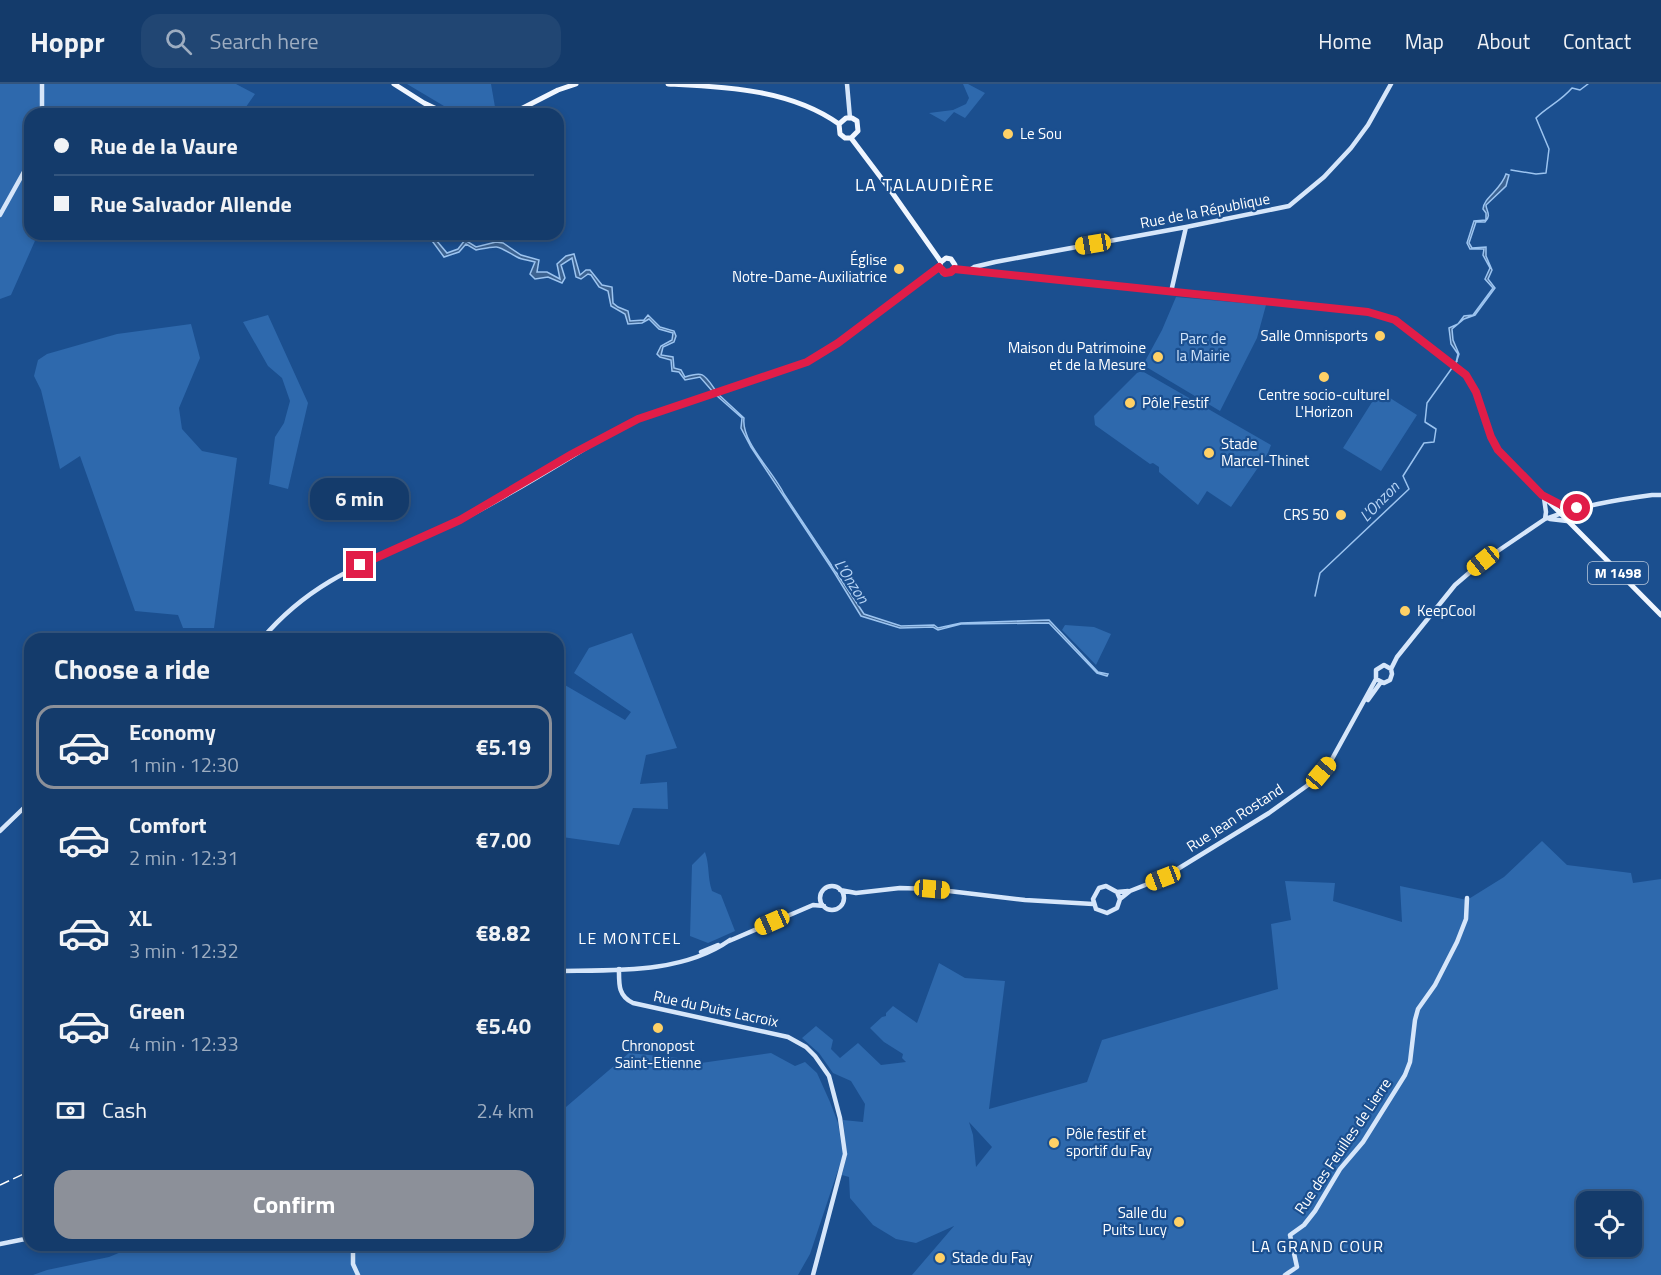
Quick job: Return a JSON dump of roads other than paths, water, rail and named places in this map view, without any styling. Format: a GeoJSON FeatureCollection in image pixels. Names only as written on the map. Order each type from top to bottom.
{"type":"FeatureCollection","features":[{"type":"Feature","properties":{"kind":"main road"},"geometry":{"type":"LineString","coordinates":[[394,84],[434,108]]}},
{"type":"Feature","properties":{"kind":"main road"},"geometry":{"type":"LineString","coordinates":[[522,108],[549,94],[576,84]]}},
{"type":"Feature","properties":{"kind":"main road","name":"M 1498"},"geometry":{"type":"LineString","coordinates":[[668,84],[748,90],[801,104],[839,124],[840,134],[845,138],[851,138],[891,191],[940,267],[947,274],[954,269],[1376,314],[1395,320],[1466,375],[1476,392],[1491,437],[1498,450],[1661,615]]}},
{"type":"Feature","properties":{"kind":"main road"},"geometry":{"type":"LineString","coordinates":[[839,124],[843,119],[850,118],[856,121],[859,128],[857,134],[851,138]]}},
{"type":"Feature","properties":{"kind":"main road","name":"M 1498"},"geometry":{"type":"LineString","coordinates":[[940,267],[946,258],[955,265],[954,269]]}},
{"type":"Feature","properties":{"kind":"street"},"geometry":{"type":"LineString","coordinates":[[42,84],[42,108]]}},
{"type":"Feature","properties":{"kind":"street"},"geometry":{"type":"LineString","coordinates":[[847,84],[850,118]]}},
{"type":"Feature","properties":{"kind":"street","name":"Rue de la République"},"geometry":{"type":"LineString","coordinates":[[969,272],[974,267],[1289,206],[1324,177],[1351,148],[1368,125],[1391,84]]}},
{"type":"Feature","properties":{"kind":"street"},"geometry":{"type":"LineString","coordinates":[[0,215],[24,172]]}},
{"type":"Feature","properties":{"kind":"street"},"geometry":{"type":"LineString","coordinates":[[1171,292],[1186,227]]}},
{"type":"Feature","properties":{"kind":"street"},"geometry":{"type":"LineString","coordinates":[[267,633],[284,614],[322,585],[360,565],[460,520],[616,430],[638,419],[807,362],[838,343],[940,267]]}},
{"type":"Feature","properties":{"kind":"street"},"geometry":{"type":"LineString","coordinates":[[1389,667],[1378,667],[1375,673],[1379,681],[1386,682],[1391,678],[1389,667],[1435,607],[1465,575],[1546,519],[1559,513],[1608,501],[1661,495]]}},
{"type":"Feature","properties":{"kind":"street"},"geometry":{"type":"LineString","coordinates":[[1543,496],[1571,510]]}},
{"type":"Feature","properties":{"kind":"street"},"geometry":{"type":"LineString","coordinates":[[1543,496],[1546,519]]}},
{"type":"Feature","properties":{"kind":"street"},"geometry":{"type":"LineString","coordinates":[[1546,519],[1566,520]]}},
{"type":"Feature","properties":{"kind":"street","name":"Rue Jean Rostand"},"geometry":{"type":"LineString","coordinates":[[1130,891],[1163,878],[1269,813],[1308,785],[1332,759],[1379,681]]}},
{"type":"Feature","properties":{"kind":"street"},"geometry":{"type":"LineString","coordinates":[[0,831],[24,808]]}},
{"type":"Feature","properties":{"kind":"street"},"geometry":{"type":"LineString","coordinates":[[813,905],[824,889],[831,886],[856,893],[900,888],[932,889],[1025,900],[1093,904]]}},
{"type":"Feature","properties":{"kind":"street"},"geometry":{"type":"LineString","coordinates":[[1078,902],[1093,896],[1103,887],[1110,887],[1117,892],[1120,898]]}},
{"type":"Feature","properties":{"kind":"street"},"geometry":{"type":"LineString","coordinates":[[840,890],[843,902]]}},
{"type":"Feature","properties":{"kind":"street"},"geometry":{"type":"LineString","coordinates":[[1117,892],[1130,891]]}},
{"type":"Feature","properties":{"kind":"street"},"geometry":{"type":"LineString","coordinates":[[1093,896],[1093,904],[1099,911],[1107,913],[1117,908],[1120,898],[1130,891]]}},
{"type":"Feature","properties":{"kind":"street"},"geometry":{"type":"LineString","coordinates":[[564,971],[619,969],[682,961],[813,905],[836,909],[856,893]]}},
{"type":"Feature","properties":{"kind":"street"},"geometry":{"type":"LineString","coordinates":[[821,895],[824,906]]}},
{"type":"Feature","properties":{"kind":"street","name":"Rue des Feuilles de Lierre"},"geometry":{"type":"LineString","coordinates":[[1286,1275],[1298,1267],[1290,1235],[1304,1225],[1315,1211],[1340,1169],[1363,1142],[1405,1075],[1410,1062],[1418,1009],[1435,985],[1457,942],[1466,919],[1467,898]]}},
{"type":"Feature","properties":{"kind":"street","name":"Rue du Puits Lacroix"},"geometry":{"type":"LineString","coordinates":[[619,969],[621,993],[625,999],[633,1003],[788,1037],[806,1047],[822,1063],[832,1086],[840,1118],[845,1154],[813,1275]]}},
{"type":"Feature","properties":{"kind":"street"},"geometry":{"type":"LineString","coordinates":[[0,1244],[24,1239]]}},
{"type":"Feature","properties":{"kind":"street"},"geometry":{"type":"LineString","coordinates":[[352,1251],[353,1264],[358,1275]]}},
{"type":"Feature","properties":{"kind":"waterway","name":"L'Onzon"},"geometry":{"type":"LineString","coordinates":[[1511,170],[1536,174],[1546,173],[1549,149],[1536,118],[1572,88],[1580,90],[1588,84]]}},
{"type":"Feature","properties":{"kind":"waterway","name":"L'Onzon"},"geometry":{"type":"LineString","coordinates":[[1315,596],[1320,573],[1409,489],[1403,476],[1424,443],[1434,442],[1436,429],[1425,422],[1427,403],[1457,361]]}},
{"type":"Feature","properties":{"kind":"railway"},"geometry":{"type":"LineString","coordinates":[[0,1185],[24,1174]]}},
{"type":"Feature","properties":{"kind":"place","name":"Le Sou"},"geometry":{"type":"Point","coordinates":[1008,134]}},
{"type":"Feature","properties":{"kind":"place","name":"Église Notre-Dame-Auxiliatrice"},"geometry":{"type":"Point","coordinates":[899,269]}},
{"type":"Feature","properties":{"kind":"place","name":"Salle Omnisports"},"geometry":{"type":"Point","coordinates":[1380,336]}},
{"type":"Feature","properties":{"kind":"place","name":"Maison du Patrimoine et de la Mesure"},"geometry":{"type":"Point","coordinates":[1158,357]}},
{"type":"Feature","properties":{"kind":"place","name":"Centre socio-culturel L'Horizon"},"geometry":{"type":"Point","coordinates":[1324,377]}},
{"type":"Feature","properties":{"kind":"place","name":"Pôle Festif"},"geometry":{"type":"Point","coordinates":[1130,403]}},
{"type":"Feature","properties":{"kind":"place","name":"Stade Marcel-Thinet"},"geometry":{"type":"Point","coordinates":[1209,453]}},
{"type":"Feature","properties":{"kind":"place","name":"CRS 50"},"geometry":{"type":"Point","coordinates":[1341,515]}},
{"type":"Feature","properties":{"kind":"place","name":"KeepCool"},"geometry":{"type":"Point","coordinates":[1405,611]}},
{"type":"Feature","properties":{"kind":"place","name":"Chronopost Saint-Etienne"},"geometry":{"type":"Point","coordinates":[658,1028]}},
{"type":"Feature","properties":{"kind":"place","name":"Pôle festif et sportif du Fay"},"geometry":{"type":"Point","coordinates":[1054,1143]}},
{"type":"Feature","properties":{"kind":"place","name":"Salle du Puits Lucy"},"geometry":{"type":"Point","coordinates":[1179,1222]}},
{"type":"Feature","properties":{"kind":"place","name":"Stade du Fay"},"geometry":{"type":"Point","coordinates":[940,1258]}},
{"type":"Feature","properties":{"kind":"district","name":"LA TALAUDIÈRE"},"geometry":{"type":"Point","coordinates":[925,185]}},
{"type":"Feature","properties":{"kind":"district","name":"LE MONTCEL"},"geometry":{"type":"Point","coordinates":[630,938]}},
{"type":"Feature","properties":{"kind":"district","name":"LA GRAND COUR"},"geometry":{"type":"Point","coordinates":[1318,1246]}},
{"type":"Feature","properties":{"kind":"park label","name":"Parc de la Mairie"},"geometry":{"type":"Point","coordinates":[1203,348]}}]}
